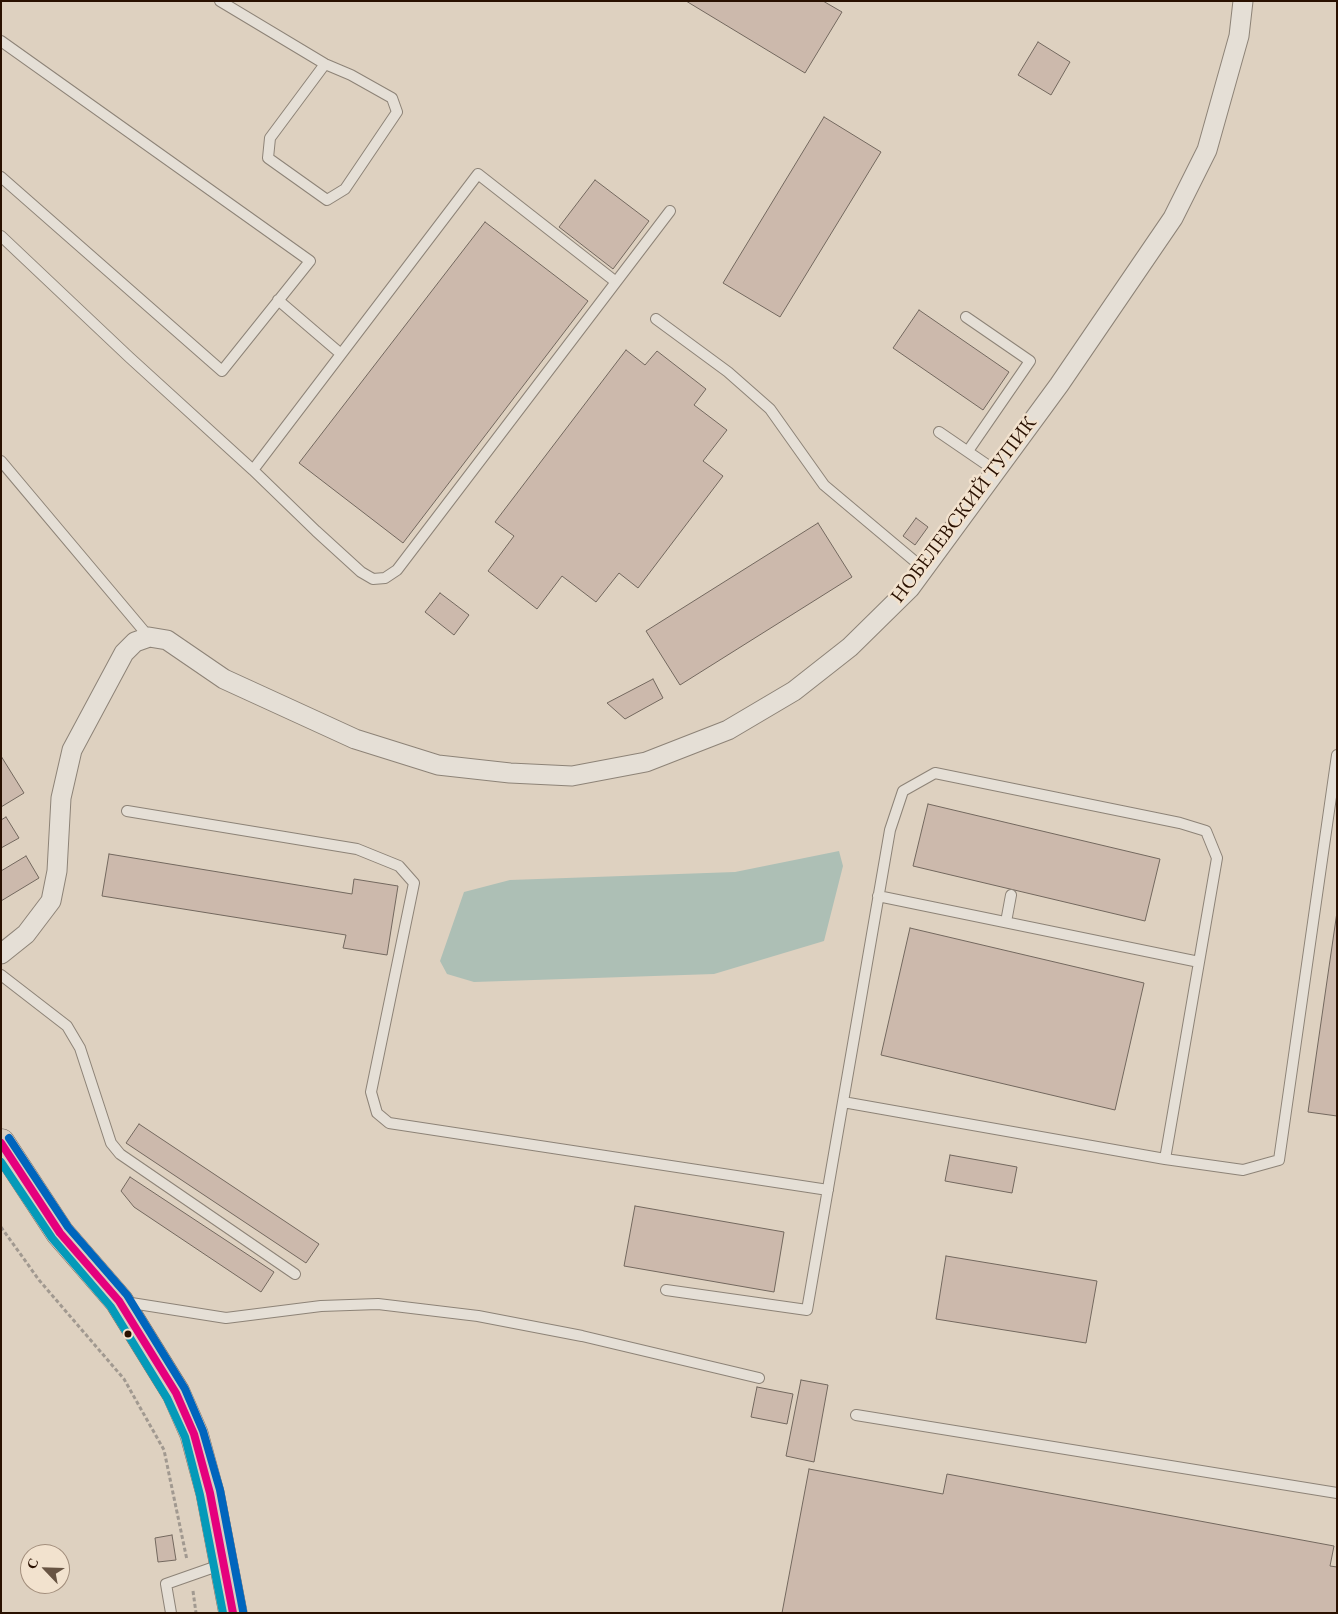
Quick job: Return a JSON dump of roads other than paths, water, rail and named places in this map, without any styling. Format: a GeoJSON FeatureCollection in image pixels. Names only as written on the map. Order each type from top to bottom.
{"type":"FeatureCollection","features":[{"type":"Feature","properties":{"kind":"main road"},"geometry":{"type":"LineString","coordinates":[[1,1143],[60,1233],[119,1302],[176,1393],[194,1434],[210,1492],[233,1613]]}},
{"type":"Feature","properties":{"kind":"street","name":"НОБЕЛЕВСКИЙ ТУПИК"},"geometry":{"type":"LineString","coordinates":[[149,637],[167,640],[224,679],[355,739],[438,765],[510,773],[572,776],[646,762],[736,725],[794,691],[850,646],[910,588],[1059,385],[1173,218],[1207,150],[1239,36],[1243,1]]}},
{"type":"Feature","properties":{"kind":"street"},"geometry":{"type":"LineString","coordinates":[[1,954],[26,934],[51,901],[57,871],[61,798],[72,750],[124,652],[134,642],[149,637]]}},
{"type":"Feature","properties":{"kind":"lane"},"geometry":{"type":"LineString","coordinates":[[220,1],[325,64],[351,75],[392,98],[397,112],[345,189],[327,200],[268,158],[270,138],[325,64]]}},
{"type":"Feature","properties":{"kind":"lane"},"geometry":{"type":"LineString","coordinates":[[1,42],[310,261],[222,371],[1,177]]}},
{"type":"Feature","properties":{"kind":"lane"},"geometry":{"type":"LineString","coordinates":[[254,470],[478,174],[616,282]]}},
{"type":"Feature","properties":{"kind":"lane"},"geometry":{"type":"LineString","coordinates":[[1,236],[362,572],[373,579],[385,578],[397,570],[670,211]]}},
{"type":"Feature","properties":{"kind":"lane"},"geometry":{"type":"LineString","coordinates":[[278,300],[342,354]]}},
{"type":"Feature","properties":{"kind":"lane"},"geometry":{"type":"LineString","coordinates":[[966,317],[1030,361],[968,451]]}},
{"type":"Feature","properties":{"kind":"lane"},"geometry":{"type":"LineString","coordinates":[[656,319],[728,372],[770,409],[824,485],[924,569]]}},
{"type":"Feature","properties":{"kind":"lane"},"geometry":{"type":"LineString","coordinates":[[940,432],[996,471]]}},
{"type":"Feature","properties":{"kind":"lane"},"geometry":{"type":"LineString","coordinates":[[1,461],[149,637]]}},
{"type":"Feature","properties":{"kind":"lane"},"geometry":{"type":"LineString","coordinates":[[843,1102],[1165,1159],[1242,1170],[1279,1160],[1337,755]]}},
{"type":"Feature","properties":{"kind":"lane"},"geometry":{"type":"LineString","coordinates":[[666,1290],[807,1310],[890,830],[903,791],[935,773],[1171,821],[1206,831],[1217,858],[1165,1159]]}},
{"type":"Feature","properties":{"kind":"lane"},"geometry":{"type":"LineString","coordinates":[[127,811],[357,849],[399,866],[414,883],[371,1092],[376,1113],[389,1123],[828,1190]]}},
{"type":"Feature","properties":{"kind":"lane"},"geometry":{"type":"LineString","coordinates":[[1006,922],[1011,895]]}},
{"type":"Feature","properties":{"kind":"lane"},"geometry":{"type":"LineString","coordinates":[[878,896],[1199,962]]}},
{"type":"Feature","properties":{"kind":"lane"},"geometry":{"type":"LineString","coordinates":[[1,975],[67,1026],[80,1048],[111,1143],[120,1154],[295,1274]]}},
{"type":"Feature","properties":{"kind":"lane"},"geometry":{"type":"LineString","coordinates":[[119,1302],[226,1318],[321,1306],[378,1304],[469,1315],[582,1336],[759,1378]]}},
{"type":"Feature","properties":{"kind":"lane"},"geometry":{"type":"LineString","coordinates":[[856,1415],[1337,1493]]}},
{"type":"Feature","properties":{"kind":"lane"},"geometry":{"type":"LineString","coordinates":[[171,1613],[166,1584],[224,1564]]}}]}
